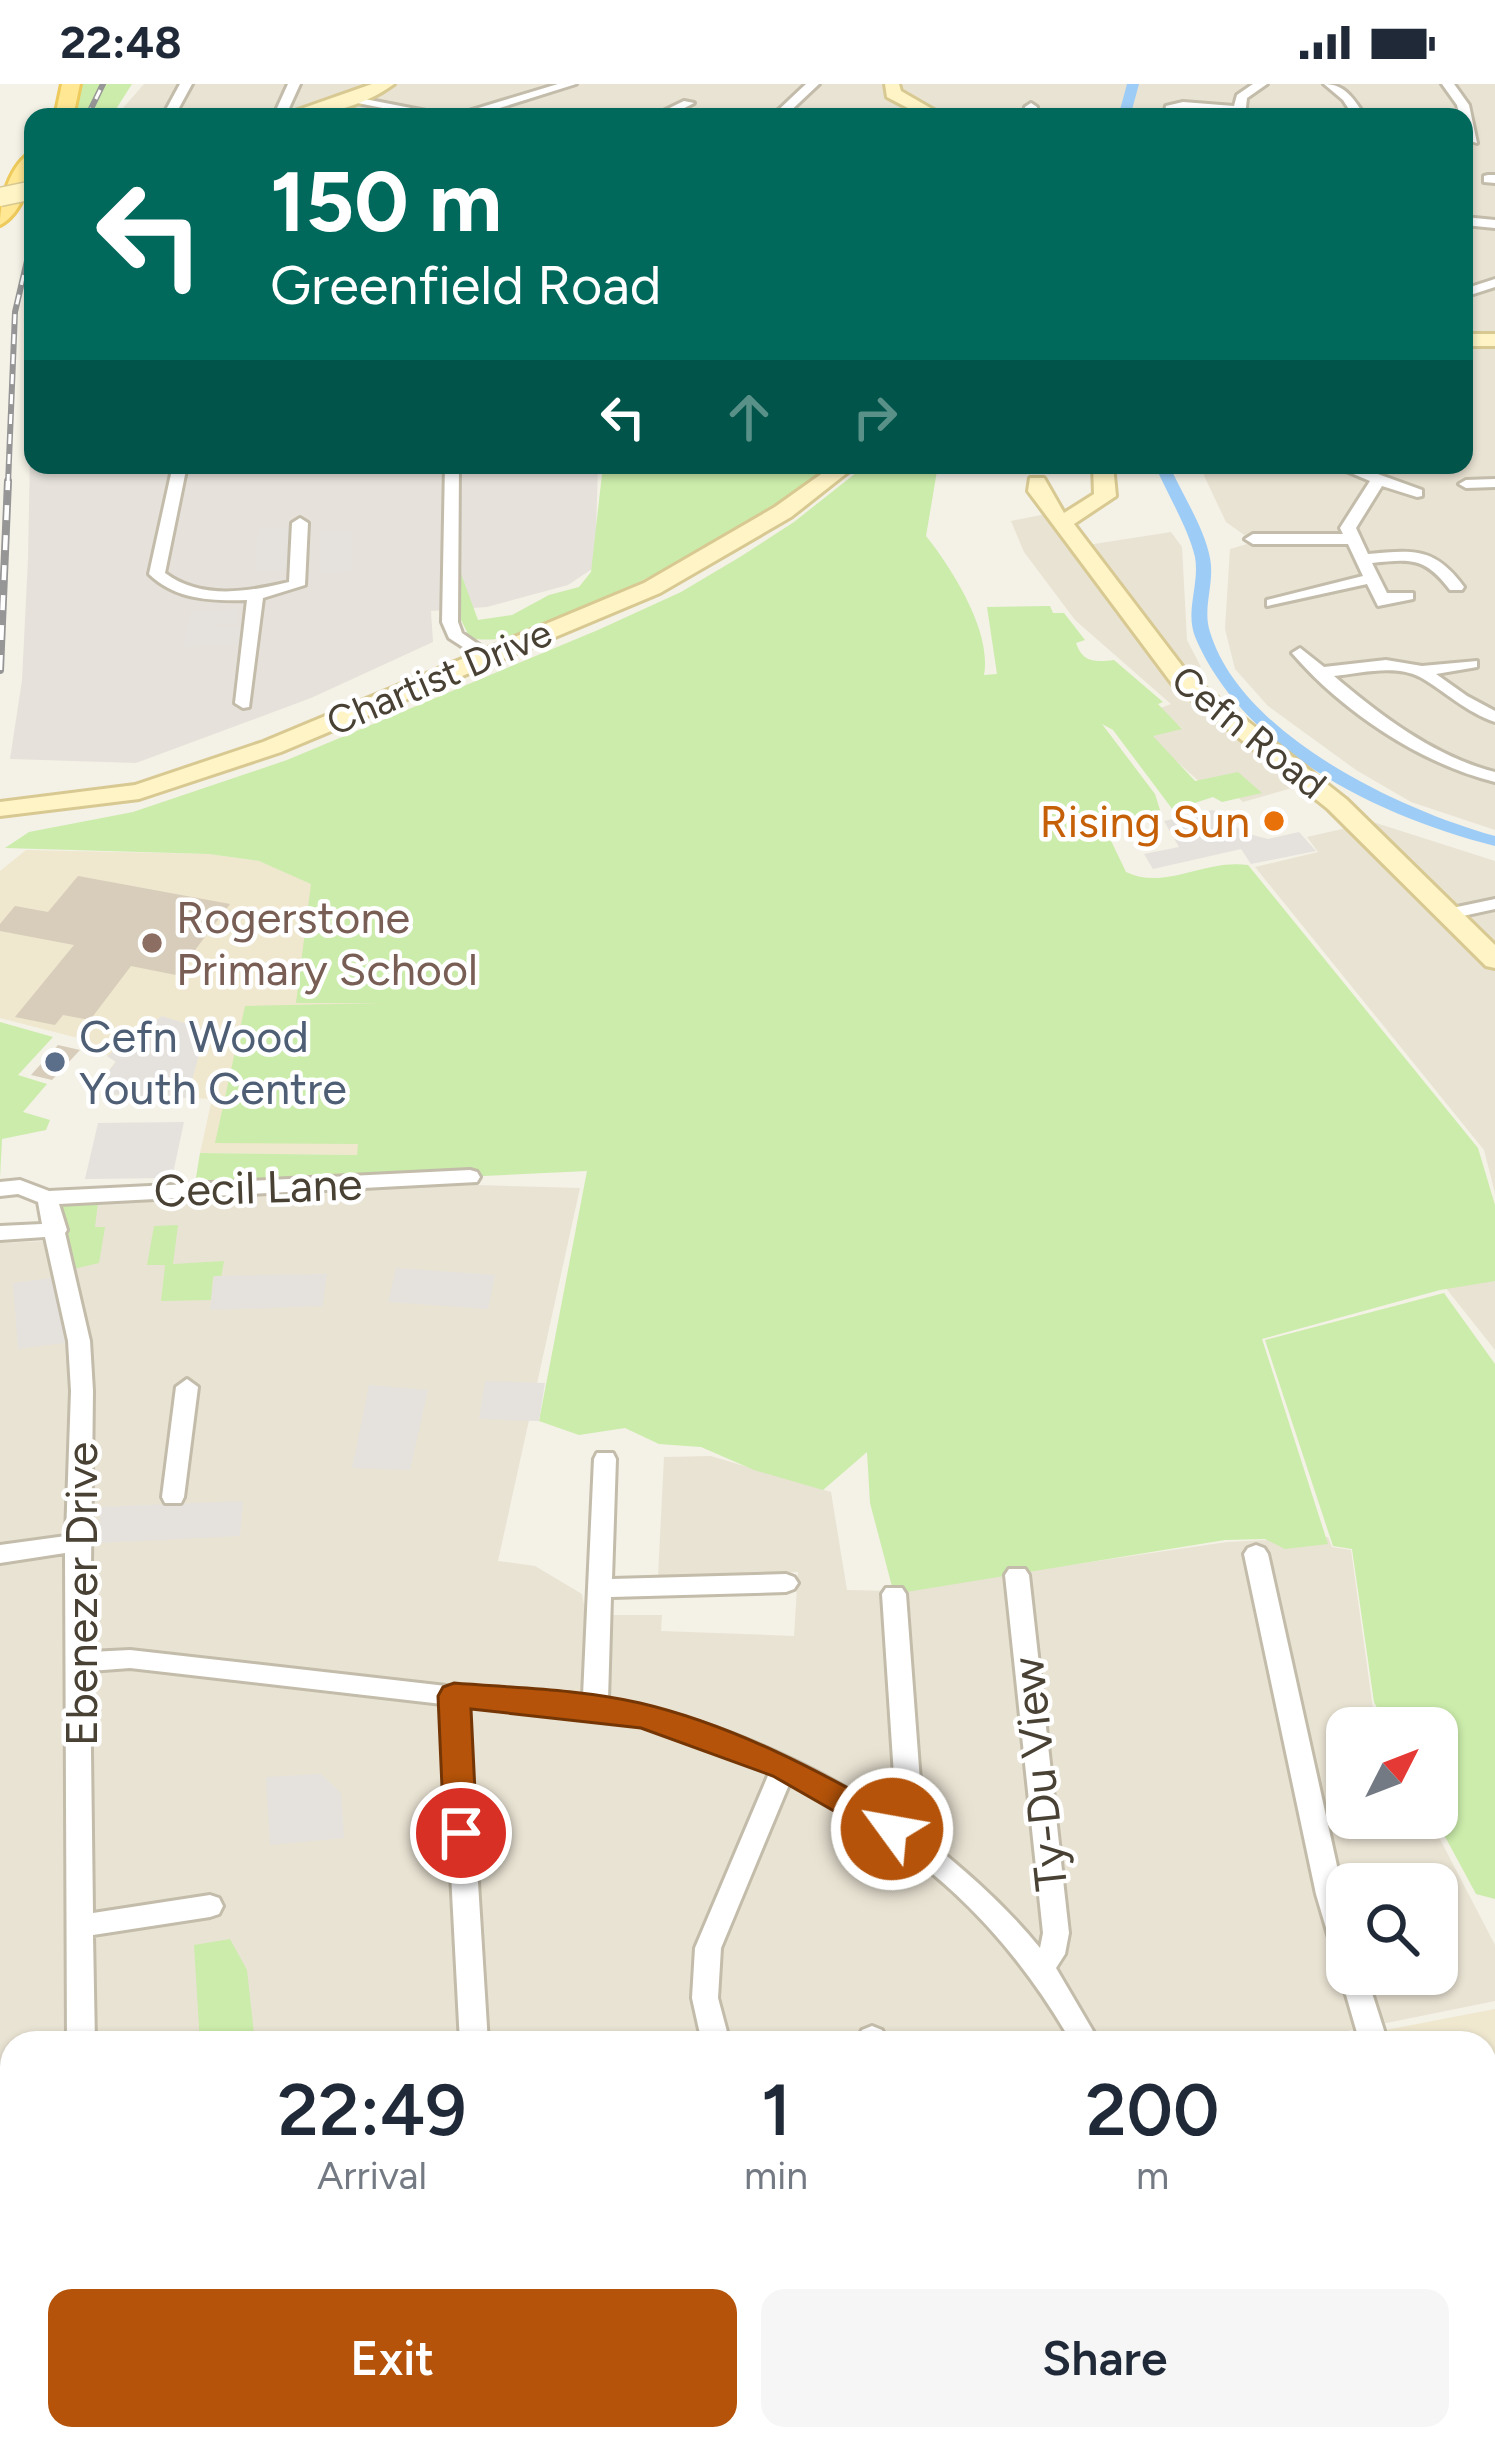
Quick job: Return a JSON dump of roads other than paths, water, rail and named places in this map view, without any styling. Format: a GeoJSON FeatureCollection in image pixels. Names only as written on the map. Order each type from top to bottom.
{"type":"FeatureCollection","features":[{"type":"Feature","properties":{"kind":"main road"},"geometry":{"type":"LineString","coordinates":[[330,108],[386,84]]}},
{"type":"Feature","properties":{"kind":"main road"},"geometry":{"type":"LineString","coordinates":[[887,85],[919,108]]}},
{"type":"Feature","properties":{"kind":"main road"},"geometry":{"type":"LineString","coordinates":[[4,228],[24,179]]}},
{"type":"Feature","properties":{"kind":"main road"},"geometry":{"type":"LineString","coordinates":[[4,228],[24,204]]}},
{"type":"Feature","properties":{"kind":"main road","name":"Chartist Drive"},"geometry":{"type":"LineString","coordinates":[[0,809],[139,792],[272,747],[704,561],[834,474]]}},
{"type":"Feature","properties":{"kind":"main road"},"geometry":{"type":"LineString","coordinates":[[1053,502],[1097,500],[1106,492],[1104,474]]}},
{"type":"Feature","properties":{"kind":"main road","name":"Cefn Road"},"geometry":{"type":"LineString","coordinates":[[1053,502],[1159,657],[1181,680],[1337,804],[1495,960]]}},
{"type":"Feature","properties":{"kind":"street"},"geometry":{"type":"LineString","coordinates":[[489,108],[570,84]]}},
{"type":"Feature","properties":{"kind":"street"},"geometry":{"type":"LineString","coordinates":[[787,108],[813,84]]}},
{"type":"Feature","properties":{"kind":"street"},"geometry":{"type":"LineString","coordinates":[[1240,108],[1241,97],[1262,84]]}},
{"type":"Feature","properties":{"kind":"street"},"geometry":{"type":"LineString","coordinates":[[1330,84],[1354,108]]}},
{"type":"Feature","properties":{"kind":"street"},"geometry":{"type":"LineString","coordinates":[[349,100],[395,108]]}},
{"type":"Feature","properties":{"kind":"street"},"geometry":{"type":"LineString","coordinates":[[677,108],[688,103]]}},
{"type":"Feature","properties":{"kind":"street"},"geometry":{"type":"LineString","coordinates":[[178,474],[157,574],[166,583],[201,596],[255,595],[297,585],[300,524]]}},
{"type":"Feature","properties":{"kind":"street"},"geometry":{"type":"LineString","coordinates":[[452,474],[449,622],[455,635],[486,657]]}},
{"type":"Feature","properties":{"kind":"street"},"geometry":{"type":"LineString","coordinates":[[1366,474],[1417,493]]}},
{"type":"Feature","properties":{"kind":"street"},"geometry":{"type":"LineString","coordinates":[[1379,479],[1349,521],[1350,539],[1383,600],[1407,596]]}},
{"type":"Feature","properties":{"kind":"street"},"geometry":{"type":"LineString","coordinates":[[1466,484],[1495,483]]}},
{"type":"Feature","properties":{"kind":"street"},"geometry":{"type":"LineString","coordinates":[[1253,539],[1350,539]]}},
{"type":"Feature","properties":{"kind":"street"},"geometry":{"type":"LineString","coordinates":[[1362,560],[1429,558],[1441,564],[1456,587]]}},
{"type":"Feature","properties":{"kind":"street"},"geometry":{"type":"LineString","coordinates":[[1273,603],[1372,578]]}},
{"type":"Feature","properties":{"kind":"street"},"geometry":{"type":"LineString","coordinates":[[243,703],[255,595]]}},
{"type":"Feature","properties":{"kind":"street"},"geometry":{"type":"LineString","coordinates":[[1300,652],[1344,694],[1464,770],[1495,777]]}},
{"type":"Feature","properties":{"kind":"street"},"geometry":{"type":"LineString","coordinates":[[1319,673],[1386,665],[1422,671],[1471,664]]}},
{"type":"Feature","properties":{"kind":"street"},"geometry":{"type":"LineString","coordinates":[[1422,671],[1460,700],[1495,717]]}},
{"type":"Feature","properties":{"kind":"street"},"geometry":{"type":"LineString","coordinates":[[1449,914],[1495,904]]}},
{"type":"Feature","properties":{"kind":"street","name":"Cecil Lane"},"geometry":{"type":"LineString","coordinates":[[47,1198],[470,1177]]}},
{"type":"Feature","properties":{"kind":"street"},"geometry":{"type":"LineString","coordinates":[[0,1189],[20,1187],[47,1198]]}},
{"type":"Feature","properties":{"kind":"street","name":"Ebenezer Drive"},"geometry":{"type":"LineString","coordinates":[[47,1198],[80,1345],[81,2031]]}},
{"type":"Feature","properties":{"kind":"street"},"geometry":{"type":"LineString","coordinates":[[0,1233],[57,1230]]}},
{"type":"Feature","properties":{"kind":"street"},"geometry":{"type":"LineString","coordinates":[[173,1497],[187,1387]]}},
{"type":"Feature","properties":{"kind":"street"},"geometry":{"type":"LineString","coordinates":[[595,1707],[605,1459]]}},
{"type":"Feature","properties":{"kind":"street"},"geometry":{"type":"LineString","coordinates":[[0,1554],[77,1543]]}},
{"type":"Feature","properties":{"kind":"street"},"geometry":{"type":"LineString","coordinates":[[1256,1554],[1326,1880]]}},
{"type":"Feature","properties":{"kind":"street","name":"Ty-Du View"},"geometry":{"type":"LineString","coordinates":[[1018,1574],[1056,1933],[1052,1954],[1040,1968]]}},
{"type":"Feature","properties":{"kind":"street"},"geometry":{"type":"LineString","coordinates":[[600,1588],[786,1583]]}},
{"type":"Feature","properties":{"kind":"street"},"geometry":{"type":"LineString","coordinates":[[892,1829],[909,1808],[894,1594]]}},
{"type":"Feature","properties":{"kind":"street"},"geometry":{"type":"LineString","coordinates":[[80,1662],[130,1659],[595,1707],[692,1731],[784,1767],[892,1829],[964,1886],[1040,1968],[1079,2031]]}},
{"type":"Feature","properties":{"kind":"street"},"geometry":{"type":"LineString","coordinates":[[454,1696],[473,2031]]}},
{"type":"Feature","properties":{"kind":"street"},"geometry":{"type":"LineString","coordinates":[[713,2031],[705,1998],[708,1948],[784,1767]]}},
{"type":"Feature","properties":{"kind":"street"},"geometry":{"type":"LineString","coordinates":[[81,1926],[210,1906]]}},
{"type":"Feature","properties":{"kind":"street"},"geometry":{"type":"LineString","coordinates":[[1359,1995],[1370,2031]]}},
{"type":"Feature","properties":{"kind":"waterway"},"geometry":{"type":"LineString","coordinates":[[1126,108],[1133,84]]}},
{"type":"Feature","properties":{"kind":"waterway"},"geometry":{"type":"LineString","coordinates":[[1166,474],[1202,555],[1199,616],[1203,637],[1223,674],[1251,708],[1326,769],[1369,793],[1412,814],[1495,841]]}},
{"type":"Feature","properties":{"kind":"railway"},"geometry":{"type":"LineString","coordinates":[[91,108],[103,84]]}},
{"type":"Feature","properties":{"kind":"railway"},"geometry":{"type":"LineString","coordinates":[[8,484],[15,312],[24,274]]}},
{"type":"Feature","properties":{"kind":"railway"},"geometry":{"type":"LineString","coordinates":[[0,670],[8,481]]}},
{"type":"Feature","properties":{"kind":"place","name":"Rising Sun"},"geometry":{"type":"Point","coordinates":[1274,821]}},
{"type":"Feature","properties":{"kind":"place","name":"Rogerstone Primary School"},"geometry":{"type":"Point","coordinates":[152,943]}},
{"type":"Feature","properties":{"kind":"place","name":"Cefn Wood Youth Centre"},"geometry":{"type":"Point","coordinates":[55,1062]}}]}
